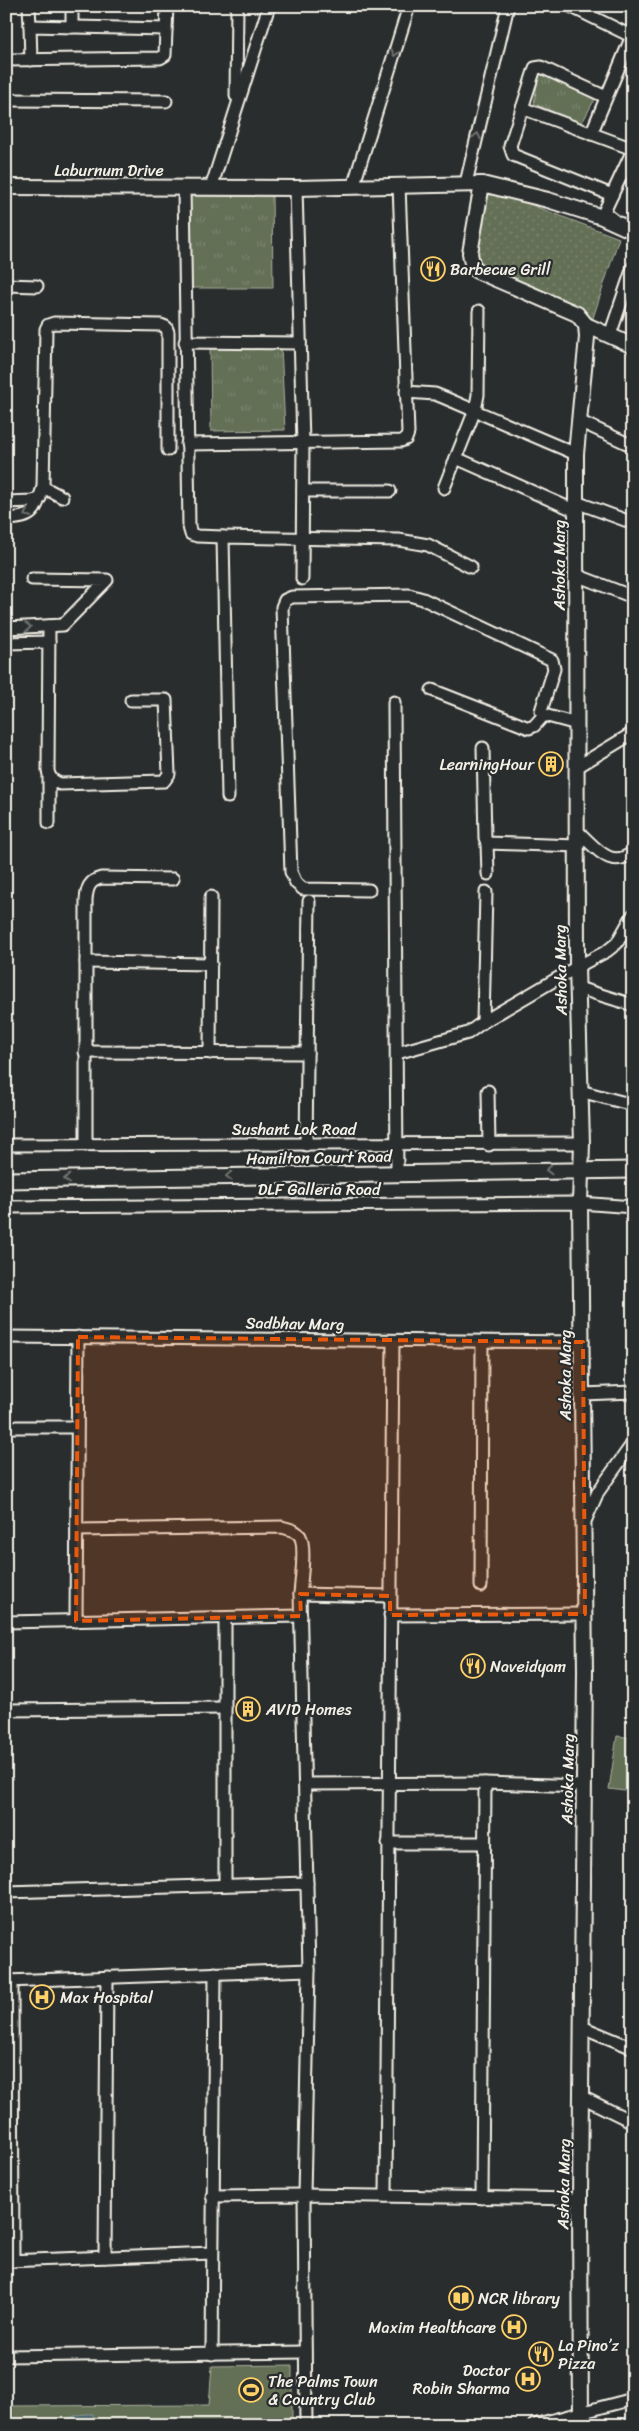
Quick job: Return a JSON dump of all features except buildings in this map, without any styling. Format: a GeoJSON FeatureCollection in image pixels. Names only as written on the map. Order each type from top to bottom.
{"type":"FeatureCollection","features":[{"type":"Feature","properties":{"kind":"main road","name":"Hamilton Court Road"},"geometry":{"type":"LineString","coordinates":[[6,1180],[633,1170]]}},
{"type":"Feature","properties":{"kind":"street"},"geometry":{"type":"LineString","coordinates":[[29,6],[31,60]]}},
{"type":"Feature","properties":{"kind":"street"},"geometry":{"type":"LineString","coordinates":[[72,6],[72,27]]}},
{"type":"Feature","properties":{"kind":"street"},"geometry":{"type":"LineString","coordinates":[[6,60],[160,58],[165,54],[167,6]]}},
{"type":"Feature","properties":{"kind":"street"},"geometry":{"type":"LineString","coordinates":[[236,110],[237,6]]}},
{"type":"Feature","properties":{"kind":"street"},"geometry":{"type":"LineString","coordinates":[[211,188],[269,6]]}},
{"type":"Feature","properties":{"kind":"street"},"geometry":{"type":"LineString","coordinates":[[353,187],[409,6]]}},
{"type":"Feature","properties":{"kind":"street"},"geometry":{"type":"LineString","coordinates":[[466,183],[508,6]]}},
{"type":"Feature","properties":{"kind":"street"},"geometry":{"type":"LineString","coordinates":[[570,6],[632,36],[591,134]]}},
{"type":"Feature","properties":{"kind":"street"},"geometry":{"type":"LineString","coordinates":[[30,26],[166,29]]}},
{"type":"Feature","properties":{"kind":"street"},"geometry":{"type":"LineString","coordinates":[[606,97],[541,67],[535,68],[510,146],[513,155],[612,195]]}},
{"type":"Feature","properties":{"kind":"street"},"geometry":{"type":"LineString","coordinates":[[6,100],[166,101]]}},
{"type":"Feature","properties":{"kind":"street"},"geometry":{"type":"LineString","coordinates":[[522,108],[633,150],[604,212],[608,217],[633,229]]}},
{"type":"Feature","properties":{"kind":"street"},"geometry":{"type":"LineString","coordinates":[[482,184],[470,253],[472,264],[477,271],[577,314],[586,325],[633,346]]}},
{"type":"Feature","properties":{"kind":"street","name":"Laburnum Drive"},"geometry":{"type":"LineString","coordinates":[[6,187],[296,188],[482,184],[548,200],[633,229]]}},
{"type":"Feature","properties":{"kind":"street"},"geometry":{"type":"LineString","coordinates":[[186,444],[401,441],[406,439],[408,432],[399,185]]}},
{"type":"Feature","properties":{"kind":"street"},"geometry":{"type":"LineString","coordinates":[[184,188],[186,444],[188,527],[191,534],[223,537],[412,541],[428,545],[470,567]]}},
{"type":"Feature","properties":{"kind":"street"},"geometry":{"type":"LineString","coordinates":[[296,188],[304,443],[302,579]]}},
{"type":"Feature","properties":{"kind":"street"},"geometry":{"type":"LineString","coordinates":[[610,336],[633,268]]}},
{"type":"Feature","properties":{"kind":"street"},"geometry":{"type":"LineString","coordinates":[[6,285],[37,286]]}},
{"type":"Feature","properties":{"kind":"street"},"geometry":{"type":"LineString","coordinates":[[444,488],[474,410],[480,376],[479,311]]}},
{"type":"Feature","properties":{"kind":"street"},"geometry":{"type":"LineString","coordinates":[[6,519],[32,514],[41,493],[46,329],[48,325],[54,323],[161,325],[166,327],[168,332],[168,450]]}},
{"type":"Feature","properties":{"kind":"street","name":"Ashoka Marg"},"geometry":{"type":"LineString","coordinates":[[574,2420],[582,2097],[585,1614],[580,1203],[582,1143],[577,967],[576,454],[581,422],[586,325]]}},
{"type":"Feature","properties":{"kind":"street"},"geometry":{"type":"LineString","coordinates":[[185,342],[300,343]]}},
{"type":"Feature","properties":{"kind":"street"},"geometry":{"type":"LineString","coordinates":[[406,392],[435,394],[576,454]]}},
{"type":"Feature","properties":{"kind":"street"},"geometry":{"type":"LineString","coordinates":[[581,422],[633,446]]}},
{"type":"Feature","properties":{"kind":"street"},"geometry":{"type":"LineString","coordinates":[[456,458],[576,506],[633,523]]}},
{"type":"Feature","properties":{"kind":"street"},"geometry":{"type":"LineString","coordinates":[[303,491],[390,491]]}},
{"type":"Feature","properties":{"kind":"street"},"geometry":{"type":"LineString","coordinates":[[41,493],[62,497]]}},
{"type":"Feature","properties":{"kind":"street"},"geometry":{"type":"LineString","coordinates":[[6,502],[33,501],[41,493]]}},
{"type":"Feature","properties":{"kind":"street"},"geometry":{"type":"LineString","coordinates":[[223,537],[228,797]]}},
{"type":"Feature","properties":{"kind":"street"},"geometry":{"type":"LineString","coordinates":[[576,575],[633,597]]}},
{"type":"Feature","properties":{"kind":"street"},"geometry":{"type":"LineString","coordinates":[[6,628],[63,625],[107,580],[32,579]]}},
{"type":"Feature","properties":{"kind":"street"},"geometry":{"type":"LineString","coordinates":[[369,890],[303,889],[296,883],[291,872],[282,607],[285,600],[292,597],[397,593],[423,599],[552,660],[554,669],[541,711],[544,715],[577,724]]}},
{"type":"Feature","properties":{"kind":"street"},"geometry":{"type":"LineString","coordinates":[[49,626],[49,823]]}},
{"type":"Feature","properties":{"kind":"street"},"geometry":{"type":"LineString","coordinates":[[6,643],[49,642]]}},
{"type":"Feature","properties":{"kind":"street"},"geometry":{"type":"LineString","coordinates":[[432,690],[529,728],[534,726],[544,715]]}},
{"type":"Feature","properties":{"kind":"street"},"geometry":{"type":"LineString","coordinates":[[49,777],[60,784],[164,781],[169,774],[166,700],[131,700]]}},
{"type":"Feature","properties":{"kind":"street"},"geometry":{"type":"LineString","coordinates":[[394,702],[397,1173]]}},
{"type":"Feature","properties":{"kind":"street"},"geometry":{"type":"LineString","coordinates":[[577,767],[633,734]]}},
{"type":"Feature","properties":{"kind":"street"},"geometry":{"type":"LineString","coordinates":[[483,748],[485,838],[487,843],[488,874]]}},
{"type":"Feature","properties":{"kind":"street"},"geometry":{"type":"LineString","coordinates":[[577,831],[609,859],[618,860],[633,852]]}},
{"type":"Feature","properties":{"kind":"street"},"geometry":{"type":"LineString","coordinates":[[487,843],[578,846]]}},
{"type":"Feature","properties":{"kind":"street"},"geometry":{"type":"LineString","coordinates":[[86,1145],[86,900],[89,884],[101,878],[173,879]]}},
{"type":"Feature","properties":{"kind":"street"},"geometry":{"type":"LineString","coordinates":[[483,1022],[486,892]]}},
{"type":"Feature","properties":{"kind":"street"},"geometry":{"type":"LineString","coordinates":[[210,1052],[211,897]]}},
{"type":"Feature","properties":{"kind":"street"},"geometry":{"type":"LineString","coordinates":[[306,1145],[309,902]]}},
{"type":"Feature","properties":{"kind":"street"},"geometry":{"type":"LineString","coordinates":[[397,1053],[468,1033],[483,1022],[607,951],[617,943],[633,915]]}},
{"type":"Feature","properties":{"kind":"street"},"geometry":{"type":"LineString","coordinates":[[86,962],[211,964]]}},
{"type":"Feature","properties":{"kind":"street"},"geometry":{"type":"LineString","coordinates":[[578,988],[633,1005]]}},
{"type":"Feature","properties":{"kind":"street"},"geometry":{"type":"LineString","coordinates":[[85,1052],[307,1053]]}},
{"type":"Feature","properties":{"kind":"street"},"geometry":{"type":"LineString","coordinates":[[488,1091],[489,1145]]}},
{"type":"Feature","properties":{"kind":"street"},"geometry":{"type":"LineString","coordinates":[[580,1091],[633,1105]]}},
{"type":"Feature","properties":{"kind":"street","name":"Sushant Lok Road"},"geometry":{"type":"LineString","coordinates":[[6,1145],[489,1145],[582,1143]]}},
{"type":"Feature","properties":{"kind":"street","name":"DLF Galleria Road"},"geometry":{"type":"LineString","coordinates":[[6,1207],[580,1203],[633,1207]]}},
{"type":"Feature","properties":{"kind":"street","name":"Sadbhav Marg"},"geometry":{"type":"LineString","coordinates":[[6,1337],[583,1342]]}},
{"type":"Feature","properties":{"kind":"street"},"geometry":{"type":"LineString","coordinates":[[76,1621],[78,1337]]}},
{"type":"Feature","properties":{"kind":"street"},"geometry":{"type":"LineString","coordinates":[[386,2196],[393,1340]]}},
{"type":"Feature","properties":{"kind":"street"},"geometry":{"type":"LineString","coordinates":[[481,1586],[482,1342]]}},
{"type":"Feature","properties":{"kind":"street"},"geometry":{"type":"LineString","coordinates":[[583,1394],[633,1392]]}},
{"type":"Feature","properties":{"kind":"street"},"geometry":{"type":"LineString","coordinates":[[6,1427],[77,1426]]}},
{"type":"Feature","properties":{"kind":"street"},"geometry":{"type":"LineString","coordinates":[[584,1525],[589,1508],[598,1492],[633,1443]]}},
{"type":"Feature","properties":{"kind":"street"},"geometry":{"type":"LineString","coordinates":[[77,1530],[282,1527],[292,1530],[300,1536],[302,1546],[300,1594],[309,1970],[304,2195],[306,2425]]}},
{"type":"Feature","properties":{"kind":"street"},"geometry":{"type":"LineString","coordinates":[[300,1594],[390,1596]]}},
{"type":"Feature","properties":{"kind":"street"},"geometry":{"type":"LineString","coordinates":[[390,1615],[585,1614]]}},
{"type":"Feature","properties":{"kind":"street"},"geometry":{"type":"LineString","coordinates":[[6,1622],[301,1616]]}},
{"type":"Feature","properties":{"kind":"street"},"geometry":{"type":"LineString","coordinates":[[225,1619],[225,1885]]}},
{"type":"Feature","properties":{"kind":"street"},"geometry":{"type":"LineString","coordinates":[[6,1710],[225,1708]]}},
{"type":"Feature","properties":{"kind":"street"},"geometry":{"type":"LineString","coordinates":[[306,1784],[486,1782],[584,1786]]}},
{"type":"Feature","properties":{"kind":"street"},"geometry":{"type":"LineString","coordinates":[[482,2198],[486,1782]]}},
{"type":"Feature","properties":{"kind":"street"},"geometry":{"type":"LineString","coordinates":[[388,1843],[484,1843]]}},
{"type":"Feature","properties":{"kind":"street"},"geometry":{"type":"LineString","coordinates":[[6,1892],[307,1883]]}},
{"type":"Feature","properties":{"kind":"street"},"geometry":{"type":"LineString","coordinates":[[212,2253],[10,2261],[9,1981],[309,1970]]}},
{"type":"Feature","properties":{"kind":"street"},"geometry":{"type":"LineString","coordinates":[[212,2354],[215,1973]]}},
{"type":"Feature","properties":{"kind":"street"},"geometry":{"type":"LineString","coordinates":[[105,2257],[107,1977]]}},
{"type":"Feature","properties":{"kind":"street"},"geometry":{"type":"LineString","coordinates":[[582,2027],[633,2048]]}},
{"type":"Feature","properties":{"kind":"street"},"geometry":{"type":"LineString","coordinates":[[582,2097],[633,2122]]}},
{"type":"Feature","properties":{"kind":"street"},"geometry":{"type":"LineString","coordinates":[[212,2196],[304,2195],[580,2199]]}},
{"type":"Feature","properties":{"kind":"street"},"geometry":{"type":"LineString","coordinates":[[6,2356],[305,2352]]}},
{"type":"Feature","properties":{"kind":"street"},"geometry":{"type":"LineString","coordinates":[[534,2425],[574,2420],[633,2399]]}},
{"type":"Feature","properties":{"kind":"highlighted area"},"geometry":{"type":"Polygon","coordinates":[[[78,1337],[583,1342],[585,1614],[390,1615],[390,1596],[300,1594],[301,1616],[76,1621],[78,1337]]]}},
{"type":"Feature","properties":{"kind":"green space"},"geometry":{"type":"Polygon","coordinates":[[[539,71],[597,95],[582,123],[534,104],[539,71]]]}},
{"type":"Feature","properties":{"kind":"green space"},"geometry":{"type":"Polygon","coordinates":[[[489,189],[619,238],[592,321],[463,260],[489,189]]]}},
{"type":"Feature","properties":{"kind":"green space"},"geometry":{"type":"Polygon","coordinates":[[[188,192],[272,192],[273,288],[189,288],[188,192]]]}},
{"type":"Feature","properties":{"kind":"green space"},"geometry":{"type":"Polygon","coordinates":[[[210,346],[281,346],[285,430],[211,431],[210,346]]]}},
{"type":"Feature","properties":{"kind":"green space"},"geometry":{"type":"Polygon","coordinates":[[[617,1736],[633,1738],[633,1792],[609,1789],[617,1736]]]}},
{"type":"Feature","properties":{"kind":"green space","name":"The Palms Town & Country Club"},"geometry":{"type":"Polygon","coordinates":[[[292,2365],[292,2425],[6,2425],[6,2406],[209,2405],[212,2366],[292,2365]]]}},
{"type":"Feature","properties":{"kind":"water"},"geometry":{"type":"Polygon","coordinates":[[[93,2414],[95,2423],[103,2421],[109,2422],[109,2425],[63,2425],[73,2417],[93,2414]]]}},
{"type":"Feature","properties":{"kind":"place","name":"Barbecue Grill"},"geometry":{"type":"Point","coordinates":[433,269]}},
{"type":"Feature","properties":{"kind":"place","name":"LearningHour"},"geometry":{"type":"Point","coordinates":[551,764]}},
{"type":"Feature","properties":{"kind":"place","name":"Naveidyam"},"geometry":{"type":"Point","coordinates":[473,1666]}},
{"type":"Feature","properties":{"kind":"place","name":"AVID Homes"},"geometry":{"type":"Point","coordinates":[248,1709]}},
{"type":"Feature","properties":{"kind":"place","name":"Max Hospital"},"geometry":{"type":"Point","coordinates":[42,1997]}},
{"type":"Feature","properties":{"kind":"place","name":"NCR library"},"geometry":{"type":"Point","coordinates":[461,2298]}},
{"type":"Feature","properties":{"kind":"place","name":"Maxim Healthcare"},"geometry":{"type":"Point","coordinates":[514,2327]}},
{"type":"Feature","properties":{"kind":"place","name":"La Pino’z Pizza"},"geometry":{"type":"Point","coordinates":[541,2354]}},
{"type":"Feature","properties":{"kind":"place","name":"Doctor Robin Sharma"},"geometry":{"type":"Point","coordinates":[528,2379]}},
{"type":"Feature","properties":{"kind":"place","name":"The Palms Town & Country Club"},"geometry":{"type":"Point","coordinates":[251,2390]}}]}
